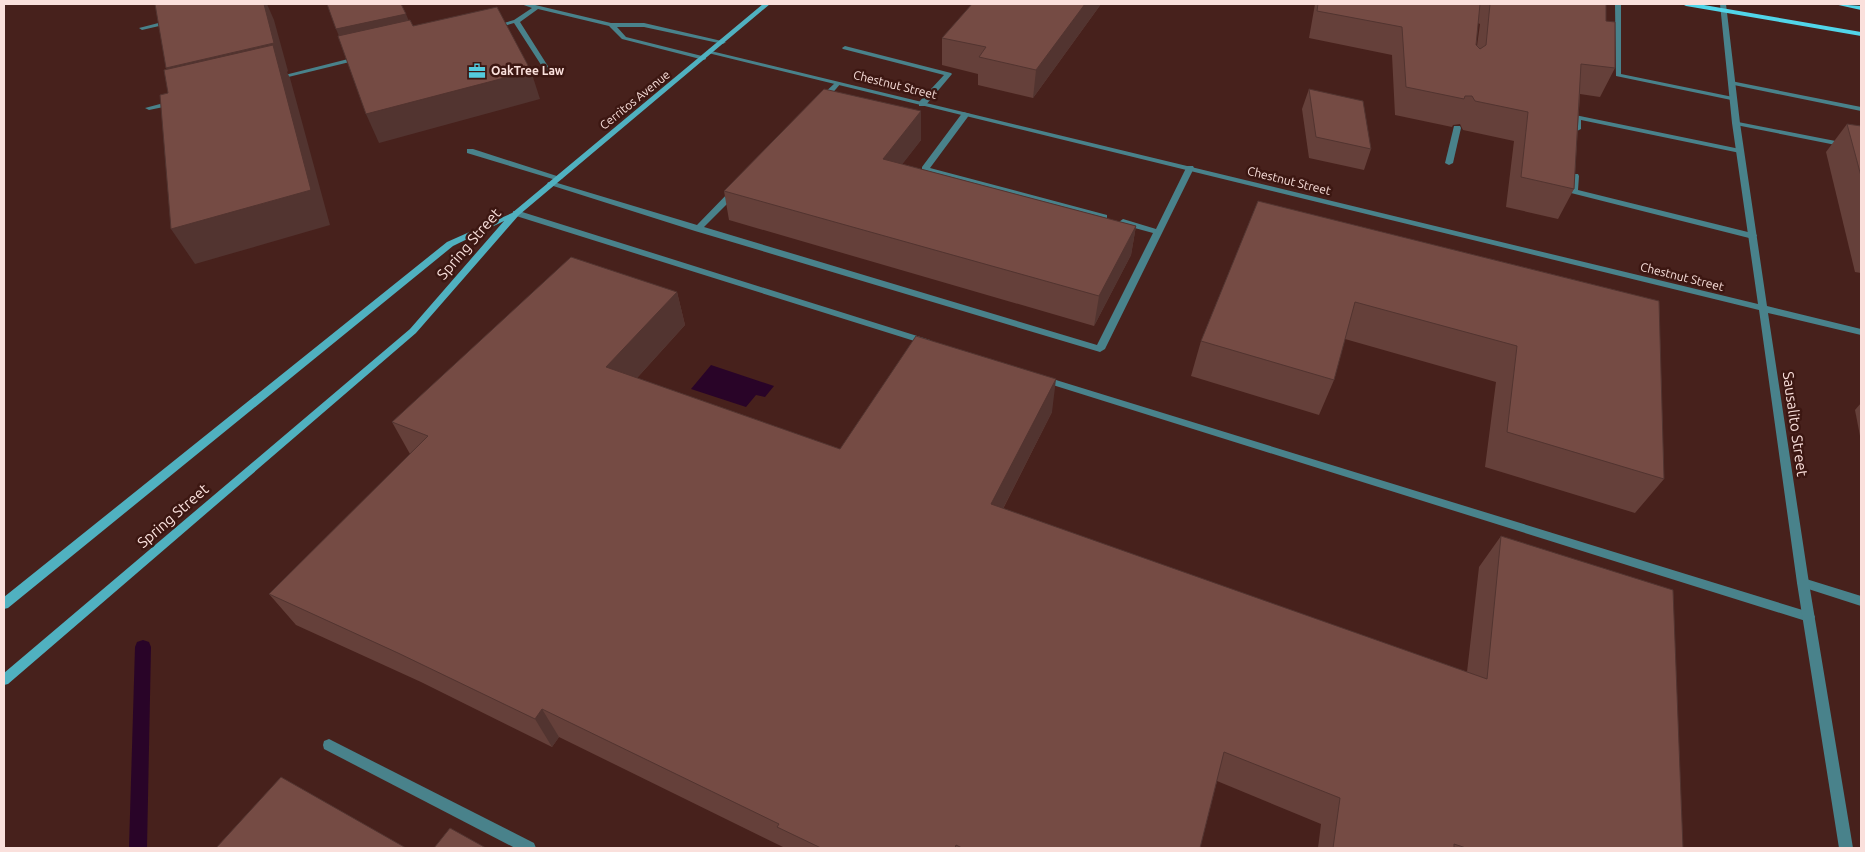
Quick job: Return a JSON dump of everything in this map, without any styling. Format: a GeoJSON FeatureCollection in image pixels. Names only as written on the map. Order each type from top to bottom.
{"type":"FeatureCollection","features":[{"type":"Feature","properties":{"kind":"main road","name":"Cerritos Avenue"},"geometry":{"type":"LineString","coordinates":[[516,213],[767,4]]}},
{"type":"Feature","properties":{"kind":"main road"},"geometry":{"type":"LineString","coordinates":[[1686,4],[1723,7],[1861,34]]}},
{"type":"Feature","properties":{"kind":"main road"},"geometry":{"type":"LineString","coordinates":[[1838,4],[1861,8]]}},
{"type":"Feature","properties":{"kind":"main road","name":"Spring Street"},"geometry":{"type":"LineString","coordinates":[[4,604],[450,244],[516,213]]}},
{"type":"Feature","properties":{"kind":"main road","name":"Spring Street"},"geometry":{"type":"LineString","coordinates":[[4,680],[413,331],[516,213]]}},
{"type":"Feature","properties":{"kind":"street"},"geometry":{"type":"LineString","coordinates":[[524,4],[611,25],[644,25],[723,42]]}},
{"type":"Feature","properties":{"kind":"street"},"geometry":{"type":"LineString","coordinates":[[1618,4],[1618,76],[1734,99]]}},
{"type":"Feature","properties":{"kind":"street"},"geometry":{"type":"LineString","coordinates":[[487,28],[516,21],[537,7]]}},
{"type":"Feature","properties":{"kind":"street","name":"Sausalito Street"},"geometry":{"type":"LineString","coordinates":[[1723,7],[1736,123],[1803,583],[1846,848]]}},
{"type":"Feature","properties":{"kind":"street"},"geometry":{"type":"LineString","coordinates":[[142,28],[180,20]]}},
{"type":"Feature","properties":{"kind":"street"},"geometry":{"type":"LineString","coordinates":[[516,21],[548,71]]}},
{"type":"Feature","properties":{"kind":"street","name":"Chestnut Street"},"geometry":{"type":"LineString","coordinates":[[611,25],[624,38],[838,83],[1861,332]]}},
{"type":"Feature","properties":{"kind":"street"},"geometry":{"type":"LineString","coordinates":[[845,48],[949,74],[922,104]]}},
{"type":"Feature","properties":{"kind":"street"},"geometry":{"type":"LineString","coordinates":[[265,80],[371,55]]}},
{"type":"Feature","properties":{"kind":"street"},"geometry":{"type":"LineString","coordinates":[[818,104],[838,83]]}},
{"type":"Feature","properties":{"kind":"street"},"geometry":{"type":"LineString","coordinates":[[1731,83],[1861,110]]}},
{"type":"Feature","properties":{"kind":"street"},"geometry":{"type":"LineString","coordinates":[[149,108],[188,99]]}},
{"type":"Feature","properties":{"kind":"street"},"geometry":{"type":"LineString","coordinates":[[966,114],[925,169],[1158,232]]}},
{"type":"Feature","properties":{"kind":"street"},"geometry":{"type":"LineString","coordinates":[[1577,136],[1578,117],[1740,151]]}},
{"type":"Feature","properties":{"kind":"street"},"geometry":{"type":"LineString","coordinates":[[1736,123],[1861,148]]}},
{"type":"Feature","properties":{"kind":"street"},"geometry":{"type":"LineString","coordinates":[[1449,163],[1457,128]]}},
{"type":"Feature","properties":{"kind":"street"},"geometry":{"type":"LineString","coordinates":[[470,151],[559,178]]}},
{"type":"Feature","properties":{"kind":"street"},"geometry":{"type":"LineString","coordinates":[[1576,163],[1574,191],[1753,236]]}},
{"type":"Feature","properties":{"kind":"street"},"geometry":{"type":"LineString","coordinates":[[551,184],[1100,349],[1190,168]]}},
{"type":"Feature","properties":{"kind":"street"},"geometry":{"type":"LineString","coordinates":[[698,229],[738,188]]}},
{"type":"Feature","properties":{"kind":"street"},"geometry":{"type":"LineString","coordinates":[[516,213],[934,345]]}},
{"type":"Feature","properties":{"kind":"street"},"geometry":{"type":"LineString","coordinates":[[1030,374],[1809,617]]}},
{"type":"Feature","properties":{"kind":"street"},"geometry":{"type":"LineString","coordinates":[[1803,583],[1861,601]]}},
{"type":"Feature","properties":{"kind":"street"},"geometry":{"type":"LineString","coordinates":[[329,745],[529,848]]}},
{"type":"Feature","properties":{"kind":"shaded area"},"geometry":{"type":"Polygon","coordinates":[[[711,365],[774,386],[765,397],[756,395],[746,407],[691,389],[711,365]]]}},
{"type":"Feature","properties":{"kind":"building"},"geometry":{"type":"Polygon","coordinates":[[[155,4],[264,4],[274,43],[166,68],[155,4]]]}},
{"type":"Feature","properties":{"kind":"building"},"geometry":{"type":"Polygon","coordinates":[[[327,4],[401,4],[406,14],[336,29],[327,4]]]}},
{"type":"Feature","properties":{"kind":"building"},"geometry":{"type":"Polygon","coordinates":[[[972,4],[1085,4],[1036,70],[979,57],[986,47],[942,38],[972,4]]]}},
{"type":"Feature","properties":{"kind":"building"},"geometry":{"type":"Polygon","coordinates":[[[1318,4],[1480,4],[1476,45],[1480,49],[1486,45],[1490,4],[1606,4],[1606,21],[1615,22],[1615,68],[1581,64],[1574,189],[1521,177],[1528,112],[1475,101],[1472,96],[1465,96],[1464,99],[1406,87],[1402,27],[1317,11],[1318,4]]]}},
{"type":"Feature","properties":{"kind":"building"},"geometry":{"type":"Polygon","coordinates":[[[497,7],[531,71],[366,114],[338,36],[410,20],[413,26],[497,7]]]}},
{"type":"Feature","properties":{"kind":"building"},"geometry":{"type":"Polygon","coordinates":[[[273,45],[311,190],[171,229],[160,95],[168,93],[164,70],[273,45]]]}},
{"type":"Feature","properties":{"kind":"building"},"geometry":{"type":"Polygon","coordinates":[[[824,89],[921,111],[883,159],[1136,226],[1099,296],[724,191],[824,89]]]}},
{"type":"Feature","properties":{"kind":"building"},"geometry":{"type":"Polygon","coordinates":[[[1309,89],[1363,101],[1371,149],[1316,137],[1309,89]]]}},
{"type":"Feature","properties":{"kind":"building"},"geometry":{"type":"Polygon","coordinates":[[[1847,124],[1861,126],[1861,176],[1847,124]]]}},
{"type":"Feature","properties":{"kind":"building"},"geometry":{"type":"Polygon","coordinates":[[[1258,201],[1659,301],[1664,479],[1507,432],[1517,346],[1355,302],[1334,380],[1201,341],[1258,201]]]}},
{"type":"Feature","properties":{"kind":"building"},"geometry":{"type":"Polygon","coordinates":[[[571,257],[677,292],[606,367],[840,449],[916,336],[1056,379],[991,504],[1487,679],[1501,536],[1673,590],[1683,848],[1466,848],[1454,844],[1454,848],[1333,848],[1340,798],[1224,752],[1200,848],[962,848],[956,845],[955,848],[821,848],[777,827],[779,824],[542,709],[535,719],[269,594],[428,436],[392,422],[571,257]]]}},
{"type":"Feature","properties":{"kind":"building"},"geometry":{"type":"Polygon","coordinates":[[[281,777],[406,848],[216,848],[281,777]]]}},
{"type":"Feature","properties":{"kind":"building"},"geometry":{"type":"Polygon","coordinates":[[[450,828],[486,848],[434,848],[450,828]]]}},
{"type":"Feature","properties":{"kind":"waterway"},"geometry":{"type":"LineString","coordinates":[[138,848],[143,647]]}},
{"type":"Feature","properties":{"kind":"place","name":"OakTree Law"},"geometry":{"type":"Point","coordinates":[477,71]}}]}
